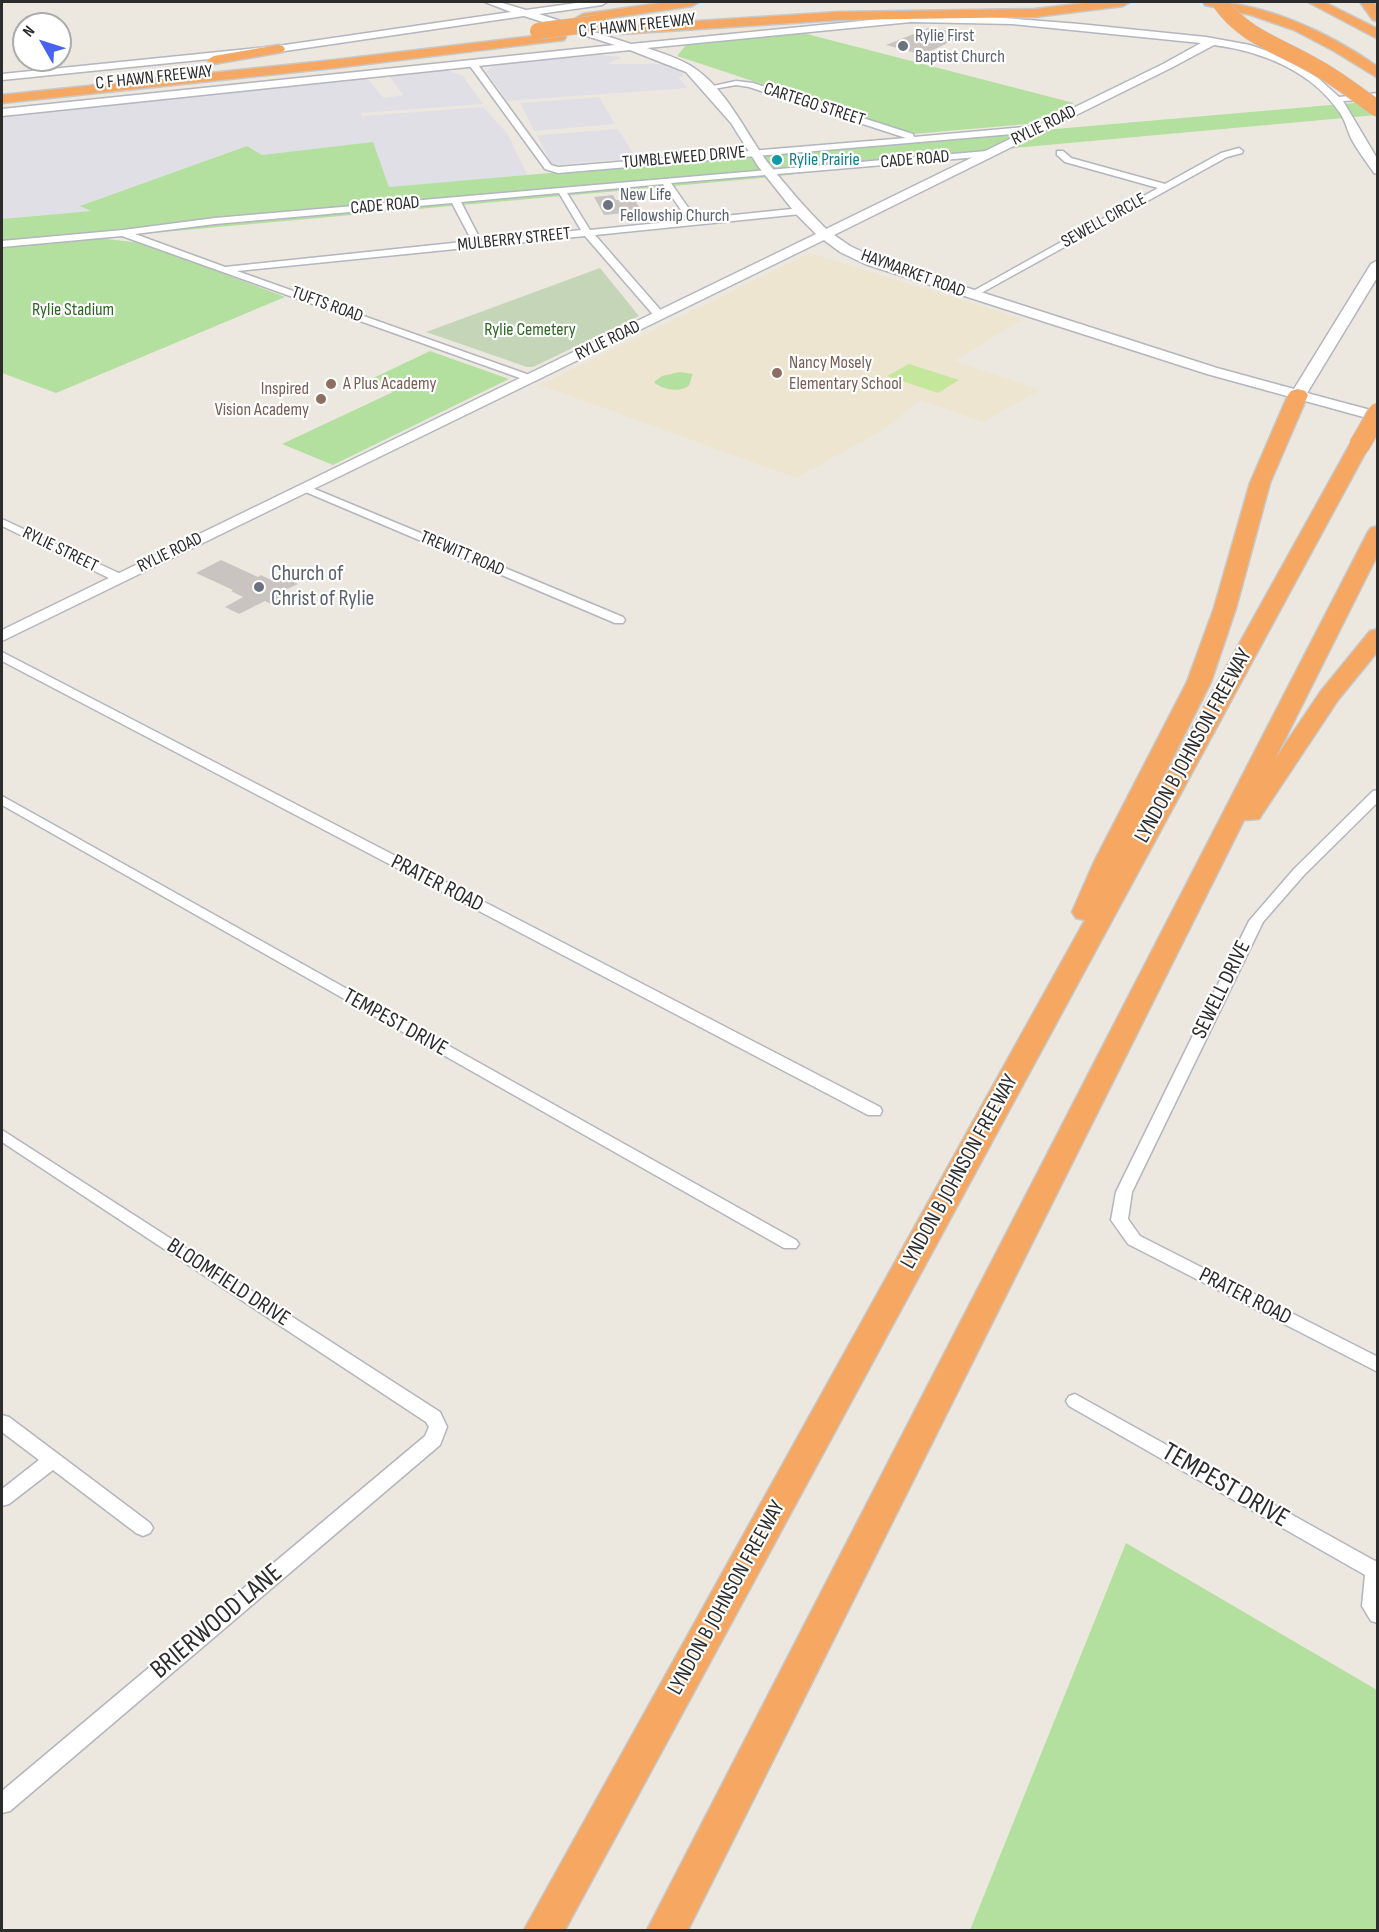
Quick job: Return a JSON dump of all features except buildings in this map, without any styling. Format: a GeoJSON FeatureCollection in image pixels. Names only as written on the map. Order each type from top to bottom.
{"type":"FeatureCollection","features":[{"type":"Feature","properties":{"kind":"highway"},"geometry":{"type":"LineString","coordinates":[[533,29],[583,18],[692,2]]}},
{"type":"Feature","properties":{"kind":"highway","name":"C F HAWN FREEWAY"},"geometry":{"type":"LineString","coordinates":[[2,99],[893,2]]}},
{"type":"Feature","properties":{"kind":"highway"},"geometry":{"type":"LineString","coordinates":[[865,4],[907,2]]}},
{"type":"Feature","properties":{"kind":"highway"},"geometry":{"type":"LineString","coordinates":[[620,30],[850,15],[1035,13],[1120,2]]}},
{"type":"Feature","properties":{"kind":"highway"},"geometry":{"type":"LineString","coordinates":[[1210,2],[1264,14],[1303,28],[1344,49],[1377,74]]}},
{"type":"Feature","properties":{"kind":"highway"},"geometry":{"type":"LineString","coordinates":[[1220,2],[1223,8],[1254,33],[1307,61],[1377,109]]}},
{"type":"Feature","properties":{"kind":"highway"},"geometry":{"type":"LineString","coordinates":[[1272,2],[1341,37],[1377,62]]}},
{"type":"Feature","properties":{"kind":"highway"},"geometry":{"type":"LineString","coordinates":[[1315,2],[1377,35]]}},
{"type":"Feature","properties":{"kind":"highway"},"geometry":{"type":"LineString","coordinates":[[1366,2],[1377,17]]}},
{"type":"Feature","properties":{"kind":"highway","name":"C F HAWN FREEWAY"},"geometry":{"type":"LineString","coordinates":[[2,90],[372,50],[533,29],[746,8]]}},
{"type":"Feature","properties":{"kind":"highway"},"geometry":{"type":"LineString","coordinates":[[2,90],[278,49]]}},
{"type":"Feature","properties":{"kind":"highway"},"geometry":{"type":"LineString","coordinates":[[104,88],[132,89],[296,77],[349,77]]}},
{"type":"Feature","properties":{"kind":"highway"},"geometry":{"type":"LineString","coordinates":[[1003,1093],[1107,862],[1199,682],[1225,608],[1260,483],[1298,395]]}},
{"type":"Feature","properties":{"kind":"highway","name":"LYNDON B JOHNSON FREEWAY"},"geometry":{"type":"LineString","coordinates":[[544,1930],[1377,415]]}},
{"type":"Feature","properties":{"kind":"highway"},"geometry":{"type":"LineString","coordinates":[[667,1930],[962,1355],[1377,532]]}},
{"type":"Feature","properties":{"kind":"highway"},"geometry":{"type":"LineString","coordinates":[[1180,920],[1329,696],[1377,636]]}},
{"type":"Feature","properties":{"kind":"street","name":"HAYMARKET ROAD"},"geometry":{"type":"LineString","coordinates":[[490,2],[632,47],[683,67],[708,88],[736,121],[770,172],[801,211],[825,235],[845,249],[870,261],[1212,371],[1377,415]]}},
{"type":"Feature","properties":{"kind":"street","name":"C F HAWN FREEWAY"},"geometry":{"type":"LineString","coordinates":[[2,77],[278,49],[602,2]]}},
{"type":"Feature","properties":{"kind":"street","name":"C F HAWN FREEWAY"},"geometry":{"type":"LineString","coordinates":[[2,113],[804,28],[909,19],[1046,24],[1212,41],[1248,48],[1283,61],[1299,70],[1335,99]]}},
{"type":"Feature","properties":{"kind":"street","name":"RYLIE ROAD"},"geometry":{"type":"LineString","coordinates":[[2,636],[825,235],[1167,66],[1212,41]]}},
{"type":"Feature","properties":{"kind":"street","name":"TUMBLEWEED DRIVE"},"geometry":{"type":"LineString","coordinates":[[473,64],[548,167],[569,169],[756,151],[1036,129]]}},
{"type":"Feature","properties":{"kind":"street","name":"CARTEGO STREET"},"geometry":{"type":"LineString","coordinates":[[708,88],[736,83],[750,85],[919,138]]}},
{"type":"Feature","properties":{"kind":"street"},"geometry":{"type":"LineString","coordinates":[[1335,99],[1377,96]]}},
{"type":"Feature","properties":{"kind":"street"},"geometry":{"type":"LineString","coordinates":[[1335,99],[1349,117],[1359,141],[1377,170]]}},
{"type":"Feature","properties":{"kind":"street","name":"SEWELL CIRCLE"},"geometry":{"type":"LineString","coordinates":[[971,295],[1224,155],[1239,151]]}},
{"type":"Feature","properties":{"kind":"street"},"geometry":{"type":"LineString","coordinates":[[1060,153],[1068,160],[1166,187]]}},
{"type":"Feature","properties":{"kind":"street","name":"CADE ROAD"},"geometry":{"type":"LineString","coordinates":[[2,244],[123,233],[170,225],[987,154]]}},
{"type":"Feature","properties":{"kind":"street"},"geometry":{"type":"LineString","coordinates":[[666,182],[693,221]]}},
{"type":"Feature","properties":{"kind":"street"},"geometry":{"type":"LineString","coordinates":[[562,191],[587,232],[660,316]]}},
{"type":"Feature","properties":{"kind":"street"},"geometry":{"type":"LineString","coordinates":[[455,200],[477,244]]}},
{"type":"Feature","properties":{"kind":"street","name":"MULBERRY STREET"},"geometry":{"type":"LineString","coordinates":[[227,269],[801,211]]}},
{"type":"Feature","properties":{"kind":"street","name":"TUFTS ROAD"},"geometry":{"type":"LineString","coordinates":[[123,233],[531,379]]}},
{"type":"Feature","properties":{"kind":"street"},"geometry":{"type":"LineString","coordinates":[[1298,395],[1377,264]]}},
{"type":"Feature","properties":{"kind":"street","name":"TREWITT ROAD"},"geometry":{"type":"LineString","coordinates":[[305,488],[619,620]]}},
{"type":"Feature","properties":{"kind":"street","name":"RYLIE STREET"},"geometry":{"type":"LineString","coordinates":[[2,522],[119,578]]}},
{"type":"Feature","properties":{"kind":"street","name":"PRATER ROAD"},"geometry":{"type":"LineString","coordinates":[[2,656],[874,1111]]}},
{"type":"Feature","properties":{"kind":"street","name":"SEWELL DRIVE"},"geometry":{"type":"LineString","coordinates":[[1119,1220],[1124,1192],[1256,921],[1299,872],[1377,795]]}},
{"type":"Feature","properties":{"kind":"street","name":"TEMPEST DRIVE"},"geometry":{"type":"LineString","coordinates":[[2,800],[790,1244]]}},
{"type":"Feature","properties":{"kind":"street","name":"BLOOMFIELD DRIVE"},"geometry":{"type":"LineString","coordinates":[[2,1135],[433,1417],[438,1427],[433,1440]]}},
{"type":"Feature","properties":{"kind":"street","name":"PRATER ROAD"},"geometry":{"type":"LineString","coordinates":[[1119,1220],[1134,1240],[1377,1365]]}},
{"type":"Feature","properties":{"kind":"street","name":"TEMPEST DRIVE"},"geometry":{"type":"LineString","coordinates":[[1075,1401],[1376,1570]]}},
{"type":"Feature","properties":{"kind":"street"},"geometry":{"type":"LineString","coordinates":[[2,1422],[143,1528]]}},
{"type":"Feature","properties":{"kind":"street","name":"BRIERWOOD LANE"},"geometry":{"type":"LineString","coordinates":[[2,1804],[433,1440]]}},
{"type":"Feature","properties":{"kind":"street"},"geometry":{"type":"LineString","coordinates":[[2,1499],[53,1460]]}},
{"type":"Feature","properties":{"kind":"street"},"geometry":{"type":"LineString","coordinates":[[1376,1570],[1372,1606],[1377,1615]]}},
{"type":"Feature","properties":{"kind":"shaded area"},"geometry":{"type":"Polygon","coordinates":[[[589,54],[622,57],[607,64],[667,64],[682,73],[683,77],[678,77],[688,88],[507,101],[487,72],[493,64],[589,54]]]}},
{"type":"Feature","properties":{"kind":"shaded area"},"geometry":{"type":"Polygon","coordinates":[[[447,70],[463,76],[483,104],[361,113],[365,125],[363,116],[483,107],[507,133],[528,176],[389,187],[372,143],[262,155],[247,146],[81,206],[93,211],[2,219],[2,116],[367,78],[384,98],[403,95],[390,77],[447,70]]]}},
{"type":"Feature","properties":{"kind":"shaded area"},"geometry":{"type":"Polygon","coordinates":[[[599,97],[615,124],[534,131],[520,103],[599,97]]]}},
{"type":"Feature","properties":{"kind":"shaded area"},"geometry":{"type":"Polygon","coordinates":[[[618,129],[636,158],[552,165],[537,135],[618,129]]]}},
{"type":"Feature","properties":{"kind":"shaded area","name":"Nancy Mosely Elementary School"},"geometry":{"type":"Polygon","coordinates":[[[810,253],[1023,319],[954,361],[1040,390],[983,422],[920,400],[885,429],[796,478],[540,385],[810,253]]]}},
{"type":"Feature","properties":{"kind":"green space"},"geometry":{"type":"Polygon","coordinates":[[[803,33],[1074,103],[1028,124],[913,134],[677,56],[686,45],[803,33]]]}},
{"type":"Feature","properties":{"kind":"green space","name":"Rylie Stadium"},"geometry":{"type":"Polygon","coordinates":[[[1377,101],[1377,115],[1014,148],[762,178],[97,238],[143,243],[285,297],[56,393],[2,373],[2,219],[91,211],[80,206],[247,146],[262,155],[373,142],[389,187],[1377,101]]]}},
{"type":"Feature","properties":{"kind":"green space","name":"Rylie Cemetery"},"geometry":{"type":"Polygon","coordinates":[[[600,268],[639,316],[533,367],[527,367],[426,332],[600,268]]]}},
{"type":"Feature","properties":{"kind":"green space"},"geometry":{"type":"Polygon","coordinates":[[[430,351],[509,379],[333,465],[282,444],[393,392],[367,381],[430,351]]]}},
{"type":"Feature","properties":{"kind":"green space"},"geometry":{"type":"Polygon","coordinates":[[[909,364],[959,380],[938,393],[887,376],[909,364]]]}},
{"type":"Feature","properties":{"kind":"green space"},"geometry":{"type":"Polygon","coordinates":[[[680,372],[693,374],[690,383],[684,389],[667,389],[654,382],[662,376],[680,372]]]}},
{"type":"Feature","properties":{"kind":"green space"},"geometry":{"type":"Polygon","coordinates":[[[1126,1543],[1377,1690],[1377,1930],[970,1930],[1126,1543]]]}},
{"type":"Feature","properties":{"kind":"place","name":"Rylie First Baptist Church"},"geometry":{"type":"Point","coordinates":[903,46]}},
{"type":"Feature","properties":{"kind":"place","name":"Rylie Prairie"},"geometry":{"type":"Point","coordinates":[777,160]}},
{"type":"Feature","properties":{"kind":"place","name":"New Life Fellowship Church"},"geometry":{"type":"Point","coordinates":[608,205]}},
{"type":"Feature","properties":{"kind":"place","name":"Nancy Mosely Elementary School"},"geometry":{"type":"Point","coordinates":[777,373]}},
{"type":"Feature","properties":{"kind":"place","name":"A Plus Academy"},"geometry":{"type":"Point","coordinates":[331,384]}},
{"type":"Feature","properties":{"kind":"place","name":"Inspired Vision Academy"},"geometry":{"type":"Point","coordinates":[321,399]}},
{"type":"Feature","properties":{"kind":"place","name":"Church of Christ of Rylie"},"geometry":{"type":"Point","coordinates":[259,587]}}]}
